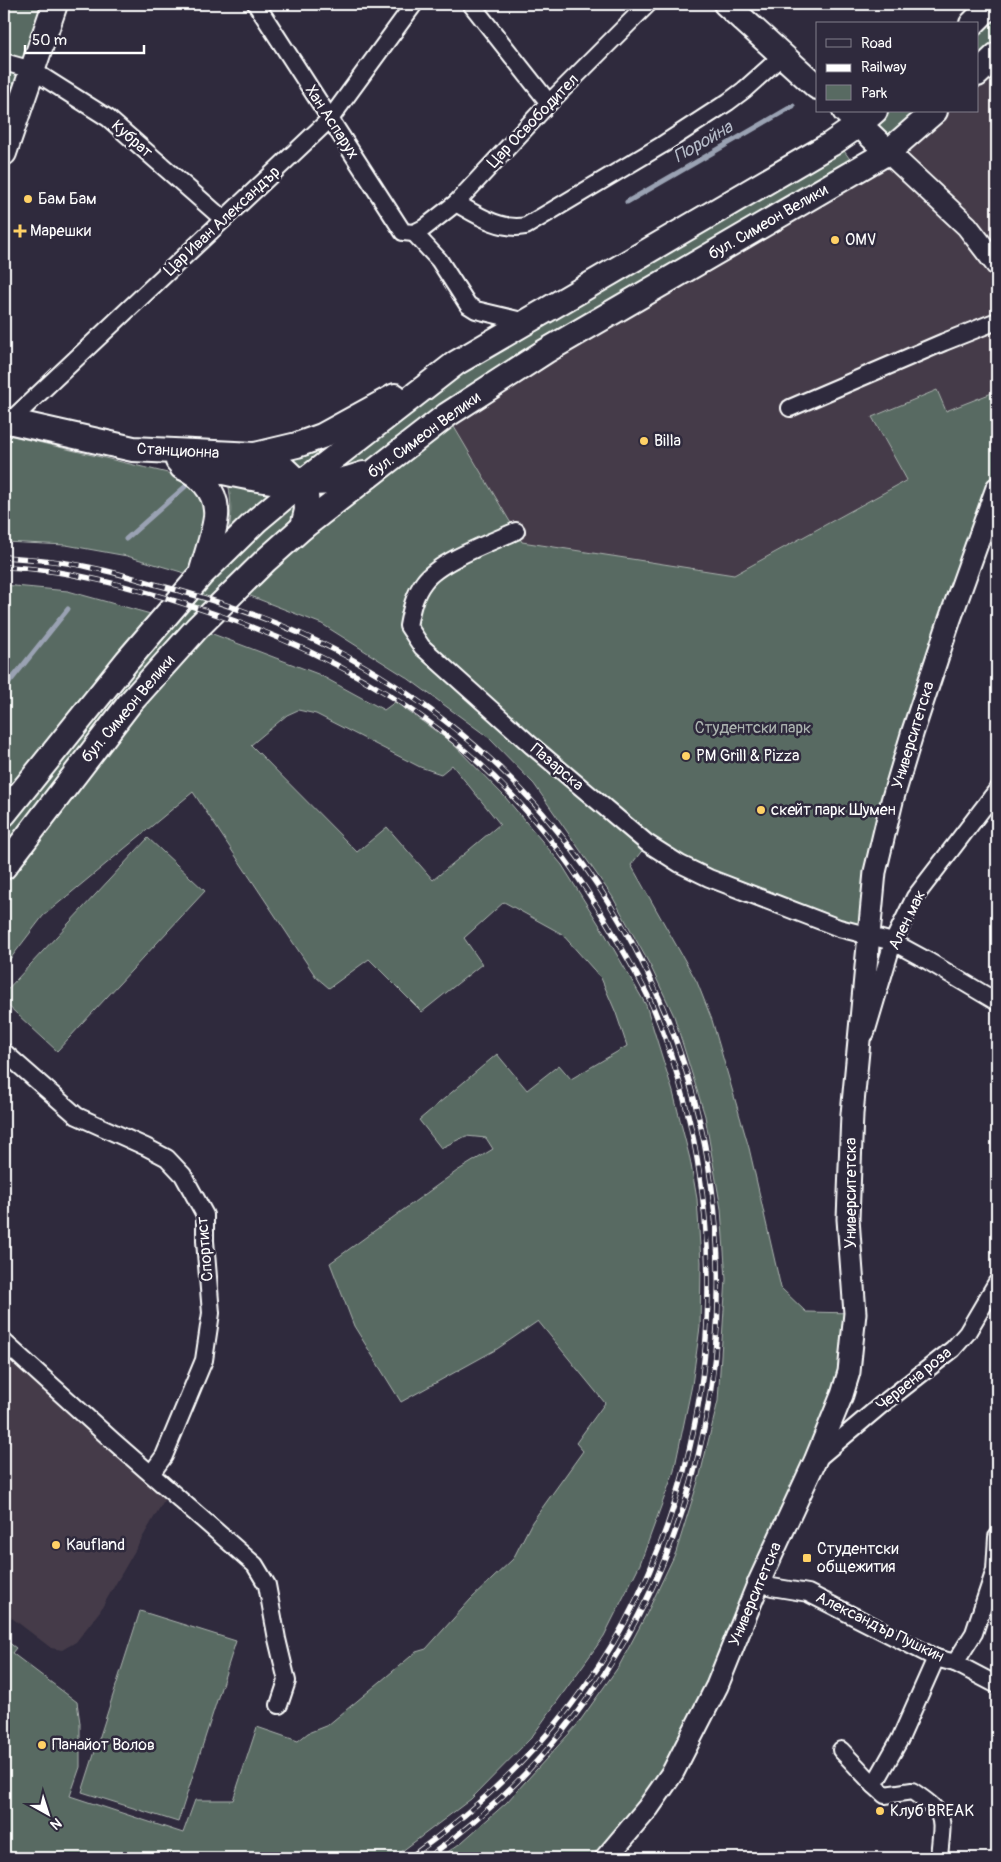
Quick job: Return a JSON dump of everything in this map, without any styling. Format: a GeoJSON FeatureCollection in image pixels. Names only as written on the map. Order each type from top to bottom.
{"type":"FeatureCollection","features":[{"type":"Feature","properties":{"kind":"main road"},"geometry":{"type":"LineString","coordinates":[[4,153],[54,4]]}},
{"type":"Feature","properties":{"kind":"main road"},"geometry":{"type":"LineString","coordinates":[[726,4],[816,86]]}},
{"type":"Feature","properties":{"kind":"main road"},"geometry":{"type":"LineString","coordinates":[[974,22],[992,4]]}},
{"type":"Feature","properties":{"kind":"main road"},"geometry":{"type":"LineString","coordinates":[[978,73],[997,55]]}},
{"type":"Feature","properties":{"kind":"main road","name":"бул. Симеон Велики"},"geometry":{"type":"LineString","coordinates":[[4,867],[129,704],[197,628],[266,560],[303,527],[447,415],[546,351],[888,152],[934,112]]}},
{"type":"Feature","properties":{"kind":"main road"},"geometry":{"type":"LineString","coordinates":[[860,116],[888,152]]}},
{"type":"Feature","properties":{"kind":"main road","name":"бул. Симеон Велики"},"geometry":{"type":"LineString","coordinates":[[4,814],[127,661],[201,575],[257,520],[300,484],[456,363],[831,144],[860,116]]}},
{"type":"Feature","properties":{"kind":"main road"},"geometry":{"type":"LineString","coordinates":[[255,455],[297,445],[322,436],[456,363]]}},
{"type":"Feature","properties":{"kind":"main road","name":"Станционна"},"geometry":{"type":"LineString","coordinates":[[7,421],[133,449],[255,455],[279,464],[300,484]]}},
{"type":"Feature","properties":{"kind":"main road"},"geometry":{"type":"LineString","coordinates":[[133,449],[209,469],[300,484],[340,481],[375,470]]}},
{"type":"Feature","properties":{"kind":"main road"},"geometry":{"type":"LineString","coordinates":[[133,449],[190,470],[206,484],[213,496],[217,511],[201,575]]}},
{"type":"Feature","properties":{"kind":"main road"},"geometry":{"type":"LineString","coordinates":[[300,484],[306,495],[307,510],[303,527]]}},
{"type":"Feature","properties":{"kind":"main road"},"geometry":{"type":"LineString","coordinates":[[4,801],[65,737]]}},
{"type":"Feature","properties":{"kind":"street","name":"Хан Аспарух"},"geometry":{"type":"LineString","coordinates":[[256,4],[403,232],[414,233]]}},
{"type":"Feature","properties":{"kind":"street","name":"Цар Иван Александър"},"geometry":{"type":"LineString","coordinates":[[7,421],[330,120],[414,4]]}},
{"type":"Feature","properties":{"kind":"street"},"geometry":{"type":"LineString","coordinates":[[471,4],[549,103]]}},
{"type":"Feature","properties":{"kind":"street","name":"Цар Освободител"},"geometry":{"type":"LineString","coordinates":[[414,233],[424,228],[456,203],[549,103],[648,4]]}},
{"type":"Feature","properties":{"kind":"street"},"geometry":{"type":"LineString","coordinates":[[456,203],[483,218],[501,225],[515,228],[526,226],[662,145],[728,102],[783,54]]}},
{"type":"Feature","properties":{"kind":"street","name":"Кубрат"},"geometry":{"type":"LineString","coordinates":[[4,62],[32,70],[108,118],[223,219]]}},
{"type":"Feature","properties":{"kind":"street"},"geometry":{"type":"LineString","coordinates":[[888,152],[966,226],[997,265]]}},
{"type":"Feature","properties":{"kind":"street"},"geometry":{"type":"LineString","coordinates":[[414,233],[439,260],[468,305],[476,310],[526,322]]}},
{"type":"Feature","properties":{"kind":"street"},"geometry":{"type":"LineString","coordinates":[[790,408],[997,321]]}},
{"type":"Feature","properties":{"kind":"street","name":"Университетска"},"geometry":{"type":"LineString","coordinates":[[606,1858],[648,1808],[673,1772],[717,1686],[759,1582],[815,1461],[842,1395],[848,1372],[855,1313],[848,1219],[852,1114],[875,872],[892,801],[913,731],[950,619],[997,488]]}},
{"type":"Feature","properties":{"kind":"street","name":"Пазарска"},"geometry":{"type":"LineString","coordinates":[[516,531],[445,564],[424,581],[413,600],[408,626],[422,647],[532,746],[647,843],[664,855],[709,878],[839,928],[893,942],[928,960],[997,1002]]}},
{"type":"Feature","properties":{"kind":"street","name":"Ален мак"},"geometry":{"type":"LineString","coordinates":[[856,1070],[893,942],[915,897],[997,790]]}},
{"type":"Feature","properties":{"kind":"street","name":"Спортист"},"geometry":{"type":"LineString","coordinates":[[4,1052],[77,1116],[166,1158],[183,1175],[205,1215],[210,1313],[204,1360],[164,1456],[151,1474]]}},
{"type":"Feature","properties":{"kind":"street","name":"Червена роза"},"geometry":{"type":"LineString","coordinates":[[815,1461],[880,1406],[953,1349],[967,1333],[997,1282]]}},
{"type":"Feature","properties":{"kind":"street"},"geometry":{"type":"LineString","coordinates":[[4,1342],[255,1565],[267,1585],[288,1681],[279,1706]]}},
{"type":"Feature","properties":{"kind":"street"},"geometry":{"type":"LineString","coordinates":[[955,1662],[974,1633],[994,1570],[997,1537]]}},
{"type":"Feature","properties":{"kind":"street","name":"Александър Пушкин"},"geometry":{"type":"LineString","coordinates":[[759,1582],[772,1587],[808,1593],[936,1658],[955,1662],[997,1685]]}},
{"type":"Feature","properties":{"kind":"street"},"geometry":{"type":"LineString","coordinates":[[874,1785],[900,1739],[936,1658]]}},
{"type":"Feature","properties":{"kind":"street"},"geometry":{"type":"LineString","coordinates":[[841,1750],[874,1785],[886,1794],[912,1791],[932,1804],[941,1815],[943,1829],[939,1858]]}},
{"type":"Feature","properties":{"kind":"shaded area"},"geometry":{"type":"Polygon","coordinates":[[[997,55],[997,391],[946,411],[937,390],[872,418],[907,480],[734,575],[522,542],[447,415],[933,112],[978,112],[978,73],[997,55]]]}},
{"type":"Feature","properties":{"kind":"shaded area"},"geometry":{"type":"Polygon","coordinates":[[[4,1342],[170,1490],[100,1611],[76,1642],[62,1650],[51,1648],[4,1612],[4,1342]]]}},
{"type":"Feature","properties":{"kind":"green space"},"geometry":{"type":"Polygon","coordinates":[[[4,4],[43,4],[4,116],[4,4]]]}},
{"type":"Feature","properties":{"kind":"green space"},"geometry":{"type":"Polygon","coordinates":[[[997,4],[997,55],[978,73],[978,23],[997,4]]]}},
{"type":"Feature","properties":{"kind":"green space"},"geometry":{"type":"Polygon","coordinates":[[[874,112],[934,112],[888,152],[860,124],[874,112]]]}},
{"type":"Feature","properties":{"kind":"green space"},"geometry":{"type":"Polygon","coordinates":[[[840,145],[854,165],[355,472],[324,475],[457,369],[840,145]]]}},
{"type":"Feature","properties":{"kind":"green space","name":"Студентски парк"},"geometry":{"type":"Polygon","coordinates":[[[937,390],[946,411],[997,391],[997,488],[913,731],[868,936],[647,844],[631,865],[697,982],[712,1020],[749,1148],[781,1288],[806,1312],[855,1313],[849,1372],[717,1686],[606,1858],[439,1858],[462,1842],[506,1803],[577,1725],[619,1666],[676,1552],[700,1475],[718,1401],[726,1279],[721,1209],[705,1116],[674,1016],[651,967],[612,896],[534,784],[488,737],[406,677],[322,624],[235,590],[197,628],[318,674],[384,710],[395,702],[451,742],[505,797],[562,865],[646,1005],[673,1092],[690,1159],[697,1199],[701,1262],[700,1327],[692,1385],[674,1471],[640,1564],[604,1636],[531,1738],[471,1799],[393,1858],[4,1858],[4,1639],[16,1648],[12,1653],[77,1702],[80,1723],[80,1767],[70,1796],[183,1833],[195,1800],[233,1800],[257,1727],[298,1741],[308,1733],[328,1725],[416,1652],[426,1649],[471,1599],[513,1559],[532,1522],[583,1451],[576,1443],[605,1403],[538,1321],[497,1349],[401,1402],[354,1326],[330,1263],[457,1171],[493,1149],[486,1138],[466,1136],[441,1148],[419,1120],[497,1054],[527,1090],[559,1065],[571,1079],[627,1046],[616,1013],[601,978],[562,934],[504,902],[464,938],[482,964],[422,1012],[369,959],[329,988],[316,977],[193,792],[43,916],[4,967],[4,829],[155,637],[297,495],[302,514],[447,415],[522,542],[734,575],[907,480],[872,417],[937,390]],[[298,710],[287,715],[251,745],[357,852],[387,827],[433,880],[500,824],[452,765],[441,774],[420,767],[316,714],[298,710]]]}},
{"type":"Feature","properties":{"kind":"green space"},"geometry":{"type":"Polygon","coordinates":[[[367,421],[300,474],[277,455],[367,421]]]}},
{"type":"Feature","properties":{"kind":"green space"},"geometry":{"type":"Polygon","coordinates":[[[4,434],[172,474],[201,492],[208,523],[188,574],[127,556],[66,545],[4,542],[4,434]]]}},
{"type":"Feature","properties":{"kind":"green space"},"geometry":{"type":"Polygon","coordinates":[[[227,477],[278,487],[229,531],[231,504],[227,477]]]}},
{"type":"Feature","properties":{"kind":"green space"},"geometry":{"type":"Polygon","coordinates":[[[4,585],[68,591],[165,618],[4,801],[4,585]]]}},
{"type":"Feature","properties":{"kind":"green space"},"geometry":{"type":"Polygon","coordinates":[[[148,838],[205,891],[57,1051],[4,1002],[4,993],[148,838]]]}},
{"type":"Feature","properties":{"kind":"green space"},"geometry":{"type":"Polygon","coordinates":[[[140,1611],[236,1641],[178,1822],[82,1792],[140,1611]]]}},
{"type":"Feature","properties":{"kind":"waterway","name":"Поройна"},"geometry":{"type":"LineString","coordinates":[[627,202],[793,106]]}},
{"type":"Feature","properties":{"kind":"waterway"},"geometry":{"type":"LineString","coordinates":[[126,539],[187,485]]}},
{"type":"Feature","properties":{"kind":"waterway"},"geometry":{"type":"LineString","coordinates":[[4,689],[68,609]]}},
{"type":"Feature","properties":{"kind":"railway"},"geometry":{"type":"LineString","coordinates":[[4,557],[60,562],[109,571],[242,610],[326,645],[379,675],[449,724],[513,781],[571,849],[620,922],[660,1000],[689,1081],[709,1166],[718,1253],[716,1341],[704,1429],[688,1493],[666,1555],[639,1614],[607,1670],[569,1723],[527,1772],[479,1817],[427,1858]]}},
{"type":"Feature","properties":{"kind":"railway"},"geometry":{"type":"LineString","coordinates":[[4,567],[58,572],[86,577],[169,599],[254,628],[318,655],[348,671],[408,707],[436,727],[485,768],[526,810],[579,879],[633,967],[653,1007],[679,1082],[697,1160],[707,1239],[707,1318],[699,1397],[683,1474],[658,1550],[625,1622],[605,1657],[557,1722],[502,1781],[441,1834],[409,1858]]}},
{"type":"Feature","properties":{"kind":"place","name":"Бам Бам"},"geometry":{"type":"Point","coordinates":[28,199]}},
{"type":"Feature","properties":{"kind":"place","name":"Марешки"},"geometry":{"type":"Point","coordinates":[20,231]}},
{"type":"Feature","properties":{"kind":"place","name":"OMV"},"geometry":{"type":"Point","coordinates":[835,240]}},
{"type":"Feature","properties":{"kind":"place","name":"Billa"},"geometry":{"type":"Point","coordinates":[644,441]}},
{"type":"Feature","properties":{"kind":"place","name":"PM Grill & Pizza"},"geometry":{"type":"Point","coordinates":[686,756]}},
{"type":"Feature","properties":{"kind":"place","name":"скейт парк Шумен"},"geometry":{"type":"Point","coordinates":[761,810]}},
{"type":"Feature","properties":{"kind":"place","name":"Kaufland"},"geometry":{"type":"Point","coordinates":[56,1545]}},
{"type":"Feature","properties":{"kind":"place","name":"Студентски общежития"},"geometry":{"type":"Point","coordinates":[807,1558]}},
{"type":"Feature","properties":{"kind":"place","name":"Панайот Волов"},"geometry":{"type":"Point","coordinates":[42,1745]}},
{"type":"Feature","properties":{"kind":"place","name":"Клуб BREAK"},"geometry":{"type":"Point","coordinates":[880,1811]}}]}
